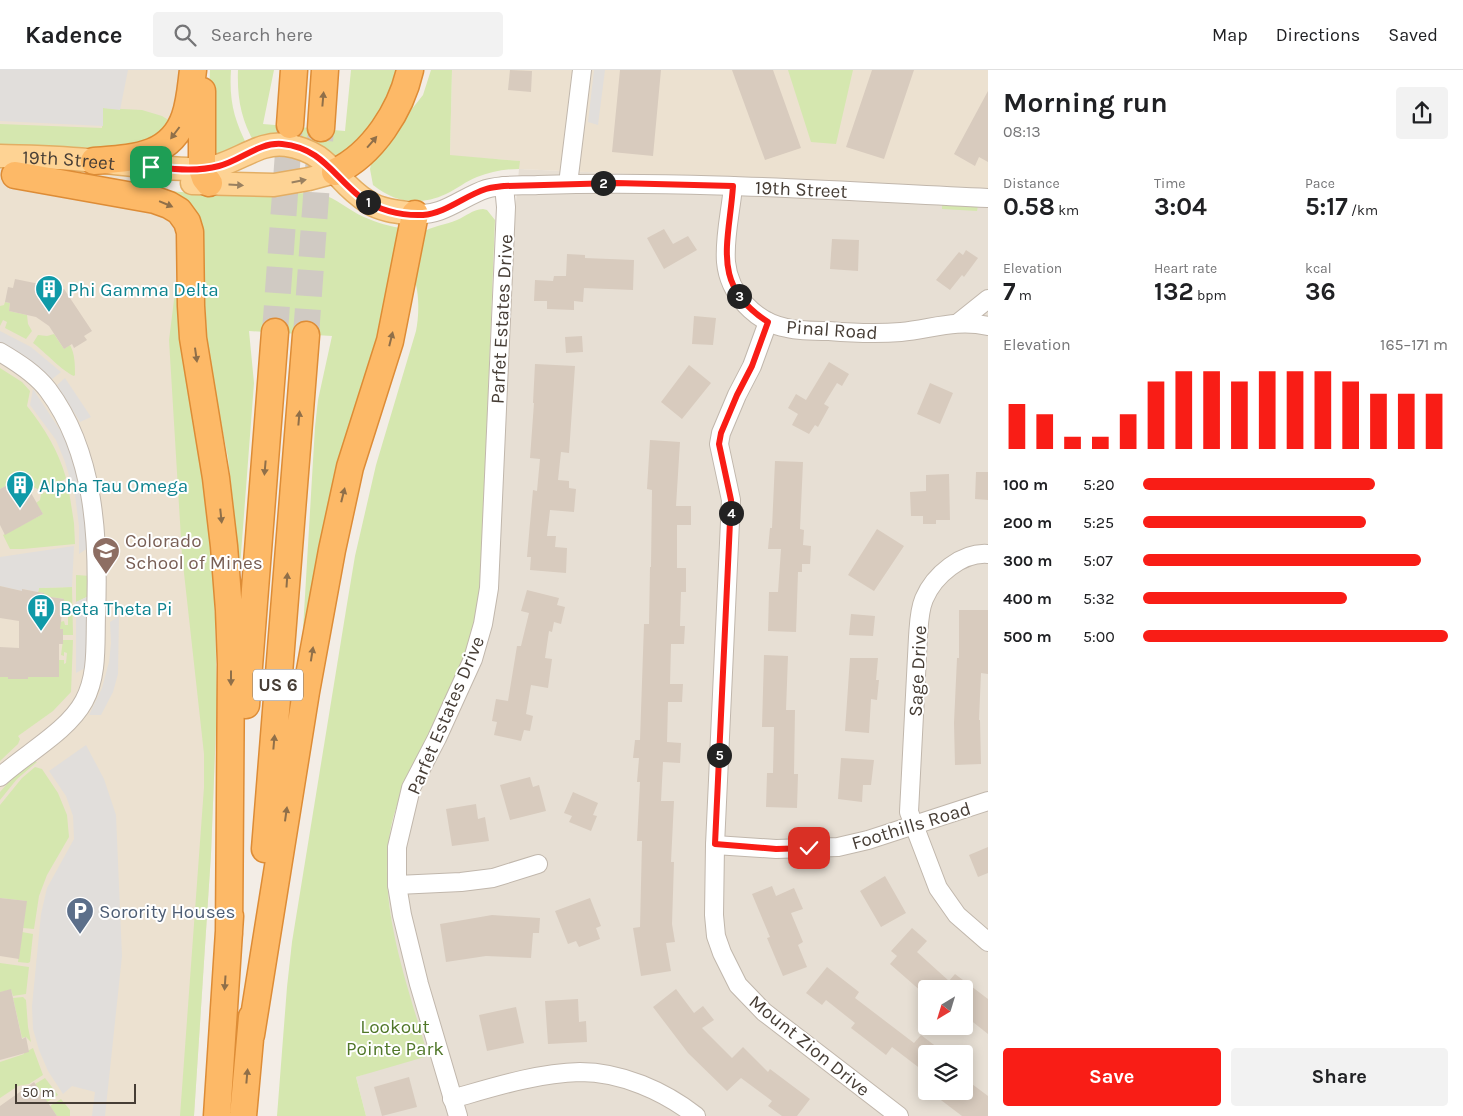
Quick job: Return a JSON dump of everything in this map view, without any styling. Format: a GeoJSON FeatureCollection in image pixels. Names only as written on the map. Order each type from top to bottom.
{"type":"FeatureCollection","features":[{"type":"Feature","properties":{"kind":"highway"},"geometry":{"type":"LineString","coordinates":[[94,160],[141,156],[165,145],[177,132],[185,117],[192,70]]}},
{"type":"Feature","properties":{"kind":"highway"},"geometry":{"type":"LineString","coordinates":[[202,70],[205,176]]}},
{"type":"Feature","properties":{"kind":"highway"},"geometry":{"type":"LineString","coordinates":[[290,126],[294,70]]}},
{"type":"Feature","properties":{"kind":"highway"},"geometry":{"type":"LineString","coordinates":[[320,128],[325,70]]}},
{"type":"Feature","properties":{"kind":"highway"},"geometry":{"type":"LineString","coordinates":[[335,172],[356,158],[380,132],[398,104],[410,70]]}},
{"type":"Feature","properties":{"kind":"highway"},"geometry":{"type":"LineString","coordinates":[[5,169],[155,200],[170,205],[179,211],[186,219],[189,227],[191,237],[193,338],[219,502],[229,610],[231,705],[229,934]]}},
{"type":"Feature","properties":{"kind":"highway"},"geometry":{"type":"LineString","coordinates":[[251,1035],[304,700],[332,550],[350,466],[390,341],[415,214]]}},
{"type":"Feature","properties":{"kind":"highway","name":"US 6"},"geometry":{"type":"LineString","coordinates":[[217,1116],[275,332]]}},
{"type":"Feature","properties":{"kind":"highway","name":"US 6"},"geometry":{"type":"LineString","coordinates":[[243,1116],[306,335]]}},
{"type":"Feature","properties":{"kind":"main road","name":"19th Street"},"geometry":{"type":"LineString","coordinates":[[5,169],[205,176],[262,147],[278,144],[311,152],[322,160],[350,188],[372,205],[388,210],[415,214]]}},
{"type":"Feature","properties":{"kind":"main road","name":"19th Street"},"geometry":{"type":"LineString","coordinates":[[5,169],[94,160],[274,185],[335,172]]}},
{"type":"Feature","properties":{"kind":"street"},"geometry":{"type":"LineString","coordinates":[[568,184],[582,70]]}},
{"type":"Feature","properties":{"kind":"street","name":"19th Street"},"geometry":{"type":"LineString","coordinates":[[415,214],[430,214],[444,210],[487,189],[504,186],[568,184],[616,183],[733,186],[988,198]]}},
{"type":"Feature","properties":{"kind":"street","name":"Parfet Estates Drive"},"geometry":{"type":"LineString","coordinates":[[458,1116],[418,984],[402,915],[397,885],[397,847],[412,788],[473,659],[483,624],[489,588],[506,207],[504,186]]}},
{"type":"Feature","properties":{"kind":"street","name":"Pinal Road"},"geometry":{"type":"LineString","coordinates":[[733,186],[726,246],[726,263],[730,278],[745,305],[768,322],[787,328],[857,333],[902,332],[958,323],[988,326]]}},
{"type":"Feature","properties":{"kind":"street","name":"Pinal Road"},"geometry":{"type":"LineString","coordinates":[[958,323],[988,299]]}},
{"type":"Feature","properties":{"kind":"street","name":"Mount Zion Drive"},"geometry":{"type":"LineString","coordinates":[[768,322],[752,366],[721,433],[719,444],[731,500],[715,844],[714,915],[716,936],[738,986],[764,1012],[899,1116]]}},
{"type":"Feature","properties":{"kind":"street"},"geometry":{"type":"LineString","coordinates":[[0,352],[35,376],[47,389],[66,418],[77,443],[90,492],[96,538],[97,589],[93,679],[84,701],[75,714],[53,735],[0,777]]}},
{"type":"Feature","properties":{"kind":"street","name":"Sage Drive"},"geometry":{"type":"LineString","coordinates":[[988,554],[980,553],[957,562],[942,573],[925,598],[920,613],[909,812],[938,888],[957,915],[988,942]]}},
{"type":"Feature","properties":{"kind":"street","name":"Foothills Road"},"geometry":{"type":"LineString","coordinates":[[715,844],[776,849],[838,847],[915,826],[988,801]]}},
{"type":"Feature","properties":{"kind":"street"},"geometry":{"type":"LineString","coordinates":[[397,885],[461,882],[493,878],[538,864]]}},
{"type":"Feature","properties":{"kind":"street"},"geometry":{"type":"LineString","coordinates":[[452,1099],[548,1075],[581,1072],[613,1076],[646,1085],[696,1116]]}},
{"type":"Feature","properties":{"kind":"shaded area","name":"Colorado School of Mines"},"geometry":{"type":"Polygon","coordinates":[[[0,70],[183,70],[180,105],[157,142],[176,221],[183,233],[191,393],[210,533],[215,617],[217,704],[211,854],[194,1116],[0,1116],[0,70]]]}},
{"type":"Feature","properties":{"kind":"shaded area"},"geometry":{"type":"Polygon","coordinates":[[[0,70],[128,70],[120,110],[103,108],[103,126],[0,121],[0,70]]]}},
{"type":"Feature","properties":{"kind":"shaded area"},"geometry":{"type":"Polygon","coordinates":[[[452,70],[988,70],[988,190],[519,169],[519,161],[450,156],[452,70]]]}},
{"type":"Feature","properties":{"kind":"shaded area"},"geometry":{"type":"Polygon","coordinates":[[[594,70],[605,70],[598,125],[588,122],[594,70]]]}},
{"type":"Feature","properties":{"kind":"shaded area"},"geometry":{"type":"Polygon","coordinates":[[[519,169],[988,190],[988,1116],[366,1116],[356,1077],[368,1073],[392,926],[386,882],[387,857],[390,832],[402,790],[480,596],[519,169]]]}},
{"type":"Feature","properties":{"kind":"shaded area"},"geometry":{"type":"Polygon","coordinates":[[[0,331],[31,347],[61,372],[51,380],[24,358],[0,342],[0,331]]]}},
{"type":"Feature","properties":{"kind":"shaded area"},"geometry":{"type":"Polygon","coordinates":[[[65,378],[91,417],[80,422],[57,385],[65,378]]]}},
{"type":"Feature","properties":{"kind":"shaded area"},"geometry":{"type":"Polygon","coordinates":[[[33,389],[64,436],[76,463],[86,500],[89,547],[79,554],[79,526],[75,495],[56,440],[30,405],[33,389]]]}},
{"type":"Feature","properties":{"kind":"shaded area"},"geometry":{"type":"Polygon","coordinates":[[[74,546],[72,587],[39,588],[38,592],[23,589],[22,591],[0,586],[0,557],[74,546]]]}},
{"type":"Feature","properties":{"kind":"shaded area"},"geometry":{"type":"Polygon","coordinates":[[[91,595],[87,667],[76,673],[76,602],[91,595]]]}},
{"type":"Feature","properties":{"kind":"shaded area"},"geometry":{"type":"Polygon","coordinates":[[[119,616],[118,674],[113,692],[101,715],[89,715],[102,688],[109,662],[111,643],[110,622],[119,616]]]}},
{"type":"Feature","properties":{"kind":"shaded area","name":"Sorority Houses"},"geometry":{"type":"Polygon","coordinates":[[[86,745],[104,779],[116,815],[122,956],[105,1116],[92,1116],[95,1092],[72,1086],[63,1094],[48,1071],[33,1029],[32,1006],[41,914],[47,888],[74,839],[73,816],[66,796],[49,771],[86,745]]]}},
{"type":"Feature","properties":{"kind":"green space"},"geometry":{"type":"Polygon","coordinates":[[[210,70],[231,70],[233,110],[248,147],[210,162],[209,94],[210,70]]]}},
{"type":"Feature","properties":{"kind":"green space"},"geometry":{"type":"Polygon","coordinates":[[[238,70],[274,70],[263,124],[345,131],[351,70],[405,70],[390,107],[339,159],[255,144],[243,117],[238,90],[238,70]]]}},
{"type":"Feature","properties":{"kind":"green space"},"geometry":{"type":"Polygon","coordinates":[[[431,70],[452,70],[450,155],[520,161],[519,169],[503,170],[482,175],[436,198],[408,201],[390,196],[373,185],[370,169],[372,159],[423,95],[431,70]]]}},
{"type":"Feature","properties":{"kind":"green space"},"geometry":{"type":"Polygon","coordinates":[[[788,70],[853,70],[836,144],[811,142],[788,70]]]}},
{"type":"Feature","properties":{"kind":"green space"},"geometry":{"type":"Polygon","coordinates":[[[103,108],[142,110],[162,116],[175,124],[163,137],[113,151],[0,146],[0,124],[102,128],[103,108]]]}},
{"type":"Feature","properties":{"kind":"green space"},"geometry":{"type":"Polygon","coordinates":[[[148,190],[251,196],[300,193],[320,194],[332,198],[369,219],[404,229],[299,697],[315,427],[318,400],[332,336],[249,331],[254,383],[240,567],[228,458],[210,367],[200,230],[148,190]]]}},
{"type":"Feature","properties":{"kind":"green space"},"geometry":{"type":"Polygon","coordinates":[[[942,204],[978,206],[977,211],[942,209],[942,204]]]}},
{"type":"Feature","properties":{"kind":"green space","name":"Lookout Pointe Park"},"geometry":{"type":"Polygon","coordinates":[[[483,209],[487,210],[495,220],[480,596],[474,625],[463,659],[399,799],[392,821],[387,861],[391,917],[397,946],[428,1056],[356,1077],[366,1116],[277,1116],[292,942],[347,604],[355,556],[376,465],[416,331],[418,304],[417,289],[413,277],[421,233],[483,209]]]}},
{"type":"Feature","properties":{"kind":"green space"},"geometry":{"type":"Polygon","coordinates":[[[181,268],[191,393],[210,533],[217,701],[211,854],[194,1116],[180,1116],[204,787],[204,754],[182,555],[169,340],[175,292],[181,268]]]}},
{"type":"Feature","properties":{"kind":"green space"},"geometry":{"type":"Polygon","coordinates":[[[5,302],[10,303],[9,311],[27,315],[28,324],[32,331],[26,339],[5,328],[7,322],[3,320],[0,326],[0,306],[4,305],[5,302]]]}},
{"type":"Feature","properties":{"kind":"green space"},"geometry":{"type":"Polygon","coordinates":[[[54,334],[64,349],[70,345],[72,348],[75,363],[74,376],[59,366],[33,343],[38,335],[47,336],[54,334]]]}},
{"type":"Feature","properties":{"kind":"green space"},"geometry":{"type":"Polygon","coordinates":[[[0,368],[22,382],[30,391],[27,406],[40,423],[55,449],[66,478],[64,480],[39,490],[32,486],[28,487],[22,477],[0,489],[0,368]]]}},
{"type":"Feature","properties":{"kind":"green space"},"geometry":{"type":"Polygon","coordinates":[[[65,484],[68,485],[75,544],[10,549],[3,535],[43,514],[36,503],[40,500],[41,494],[65,484]]]}},
{"type":"Feature","properties":{"kind":"green space"},"geometry":{"type":"Polygon","coordinates":[[[76,575],[91,576],[91,595],[76,602],[76,575]]]}},
{"type":"Feature","properties":{"kind":"green space"},"geometry":{"type":"Polygon","coordinates":[[[72,587],[73,635],[63,635],[60,629],[60,622],[64,621],[65,625],[68,625],[68,613],[65,613],[64,617],[62,616],[64,599],[44,596],[44,593],[38,592],[39,588],[72,587]]]}},
{"type":"Feature","properties":{"kind":"green space"},"geometry":{"type":"Polygon","coordinates":[[[63,640],[73,640],[71,692],[53,711],[18,736],[20,739],[18,744],[0,761],[0,677],[28,679],[28,677],[58,677],[59,660],[64,660],[64,664],[66,663],[67,653],[64,652],[64,656],[61,655],[63,640]]]}},
{"type":"Feature","properties":{"kind":"green space"},"geometry":{"type":"Polygon","coordinates":[[[32,761],[37,762],[17,779],[0,800],[0,792],[14,776],[32,761]]]}},
{"type":"Feature","properties":{"kind":"green space"},"geometry":{"type":"Polygon","coordinates":[[[35,767],[42,769],[58,793],[67,815],[69,837],[47,875],[39,896],[34,929],[23,928],[26,901],[0,898],[0,805],[22,778],[35,767]]]}},
{"type":"Feature","properties":{"kind":"green space"},"geometry":{"type":"Polygon","coordinates":[[[22,932],[33,934],[30,962],[28,963],[18,962],[22,932]]]}},
{"type":"Feature","properties":{"kind":"green space"},"geometry":{"type":"Polygon","coordinates":[[[0,963],[29,967],[26,994],[13,996],[11,990],[0,992],[0,963]]]}},
{"type":"Feature","properties":{"kind":"green space"},"geometry":{"type":"Polygon","coordinates":[[[23,997],[26,1000],[31,1042],[26,1037],[22,1038],[13,998],[23,997]]]}},
{"type":"Feature","properties":{"kind":"green space"},"geometry":{"type":"Polygon","coordinates":[[[33,1048],[43,1075],[29,1084],[18,1086],[0,1098],[0,1062],[24,1054],[33,1048]]]}},
{"type":"Feature","properties":{"kind":"green space"},"geometry":{"type":"Polygon","coordinates":[[[45,1078],[58,1095],[47,1102],[35,1084],[45,1078]]]}},
{"type":"Feature","properties":{"kind":"green space"},"geometry":{"type":"Polygon","coordinates":[[[61,1099],[70,1110],[70,1116],[57,1116],[50,1106],[61,1099]]]}},
{"type":"Feature","properties":{"kind":"building"},"geometry":{"type":"Polygon","coordinates":[[[510,70],[532,71],[531,92],[508,90],[510,70]]]}},
{"type":"Feature","properties":{"kind":"building"},"geometry":{"type":"Polygon","coordinates":[[[620,70],[661,70],[653,156],[612,152],[620,70]]]}},
{"type":"Feature","properties":{"kind":"building"},"geometry":{"type":"Polygon","coordinates":[[[732,70],[773,70],[801,148],[765,160],[732,70]]]}},
{"type":"Feature","properties":{"kind":"building"},"geometry":{"type":"Polygon","coordinates":[[[872,70],[914,70],[884,159],[846,147],[872,70]]]}},
{"type":"Feature","properties":{"kind":"building"},"geometry":{"type":"Polygon","coordinates":[[[988,91],[988,162],[979,157],[975,166],[954,154],[988,91]]]}},
{"type":"Feature","properties":{"kind":"building"},"geometry":{"type":"Polygon","coordinates":[[[664,229],[673,244],[688,236],[697,250],[664,269],[647,238],[664,229]]]}},
{"type":"Feature","properties":{"kind":"building"},"geometry":{"type":"Polygon","coordinates":[[[832,239],[859,240],[858,271],[830,269],[832,239]]]}},
{"type":"Feature","properties":{"kind":"building"},"geometry":{"type":"Polygon","coordinates":[[[966,250],[978,258],[964,277],[962,275],[950,290],[936,280],[959,252],[963,255],[966,250]]]}},
{"type":"Feature","properties":{"kind":"building"},"geometry":{"type":"Polygon","coordinates":[[[567,254],[585,255],[585,258],[634,260],[633,290],[584,288],[583,302],[574,301],[574,310],[547,309],[547,301],[534,301],[535,280],[553,281],[554,276],[566,276],[567,254]]]}},
{"type":"Feature","properties":{"kind":"building","name":"Phi Gamma Delta"},"geometry":{"type":"Polygon","coordinates":[[[15,279],[64,289],[92,331],[84,336],[87,340],[74,348],[72,344],[64,349],[49,326],[36,317],[9,311],[10,303],[5,302],[8,287],[13,288],[15,279]]]}},
{"type":"Feature","properties":{"kind":"building"},"geometry":{"type":"Polygon","coordinates":[[[694,316],[716,318],[713,345],[692,344],[694,316]]]}},
{"type":"Feature","properties":{"kind":"building"},"geometry":{"type":"Polygon","coordinates":[[[582,336],[583,352],[566,353],[565,337],[582,336]]]}},
{"type":"Feature","properties":{"kind":"building"},"geometry":{"type":"Polygon","coordinates":[[[829,362],[849,374],[842,386],[837,383],[824,404],[829,407],[818,427],[815,425],[809,434],[792,425],[798,414],[788,408],[796,394],[806,400],[829,362]]]}},
{"type":"Feature","properties":{"kind":"building"},"geometry":{"type":"Polygon","coordinates":[[[535,364],[575,366],[569,453],[561,452],[558,480],[569,481],[569,488],[576,489],[574,512],[550,510],[547,536],[556,536],[555,547],[567,548],[566,573],[530,570],[531,557],[527,557],[533,490],[537,491],[540,459],[530,458],[535,364]]]}},
{"type":"Feature","properties":{"kind":"building"},"geometry":{"type":"Polygon","coordinates":[[[689,365],[711,383],[682,419],[661,402],[689,365]]]}},
{"type":"Feature","properties":{"kind":"building"},"geometry":{"type":"Polygon","coordinates":[[[930,383],[953,393],[940,424],[917,414],[930,383]]]}},
{"type":"Feature","properties":{"kind":"building"},"geometry":{"type":"Polygon","coordinates":[[[650,440],[680,442],[676,506],[691,506],[691,525],[677,525],[677,568],[686,568],[686,592],[681,592],[680,626],[685,626],[684,644],[671,644],[670,684],[683,684],[682,702],[668,702],[667,742],[681,743],[680,763],[663,762],[661,801],[674,801],[671,862],[674,862],[672,924],[675,942],[666,943],[671,971],[641,976],[633,928],[640,927],[642,841],[637,841],[640,782],[637,782],[639,758],[633,758],[635,740],[640,740],[644,624],[649,624],[652,490],[647,489],[650,440]]]}},
{"type":"Feature","properties":{"kind":"building"},"geometry":{"type":"Polygon","coordinates":[[[775,461],[803,462],[800,529],[804,530],[803,545],[811,546],[810,564],[802,564],[802,572],[798,572],[796,632],[768,631],[769,592],[778,592],[781,549],[768,549],[770,528],[772,528],[775,461]]]}},
{"type":"Feature","properties":{"kind":"building"},"geometry":{"type":"Polygon","coordinates":[[[976,472],[988,472],[988,500],[975,499],[976,472]]]}},
{"type":"Feature","properties":{"kind":"building"},"geometry":{"type":"Polygon","coordinates":[[[949,474],[950,520],[936,520],[936,524],[923,524],[923,516],[911,516],[910,492],[926,491],[926,475],[949,474]]]}},
{"type":"Feature","properties":{"kind":"building","name":"Alpha Tau Omega"},"geometry":{"type":"Polygon","coordinates":[[[22,477],[43,514],[5,535],[0,525],[0,489],[22,477]]]}},
{"type":"Feature","properties":{"kind":"building"},"geometry":{"type":"Polygon","coordinates":[[[877,529],[904,546],[874,591],[848,575],[877,529]]]}},
{"type":"Feature","properties":{"kind":"building","name":"Beta Theta Pi"},"geometry":{"type":"Polygon","coordinates":[[[0,586],[44,593],[44,596],[64,599],[60,629],[63,629],[63,644],[59,644],[59,677],[8,679],[8,677],[0,677],[0,647],[19,648],[19,621],[0,618],[0,586]]]}},
{"type":"Feature","properties":{"kind":"building"},"geometry":{"type":"Polygon","coordinates":[[[527,590],[559,598],[557,605],[565,607],[561,624],[554,622],[552,632],[549,631],[545,658],[552,659],[548,688],[531,685],[526,714],[533,716],[530,731],[524,730],[521,741],[494,735],[497,722],[492,721],[496,699],[508,701],[517,646],[521,646],[529,613],[521,611],[527,590]]]}},
{"type":"Feature","properties":{"kind":"building"},"geometry":{"type":"Polygon","coordinates":[[[959,610],[988,610],[988,674],[981,673],[979,720],[981,764],[955,765],[954,723],[957,658],[959,658],[959,610]]]}},
{"type":"Feature","properties":{"kind":"building"},"geometry":{"type":"Polygon","coordinates":[[[851,614],[875,616],[873,636],[849,635],[851,614]]]}},
{"type":"Feature","properties":{"kind":"building"},"geometry":{"type":"Polygon","coordinates":[[[764,655],[788,656],[786,710],[795,710],[794,774],[798,774],[797,808],[766,807],[767,773],[773,773],[774,727],[762,727],[764,655]]]}},
{"type":"Feature","properties":{"kind":"building"},"geometry":{"type":"Polygon","coordinates":[[[850,658],[878,658],[876,680],[879,680],[877,700],[871,699],[869,733],[845,731],[850,658]]]}},
{"type":"Feature","properties":{"kind":"building"},"geometry":{"type":"Polygon","coordinates":[[[841,758],[874,760],[871,785],[863,785],[862,802],[838,799],[841,758]]]}},
{"type":"Feature","properties":{"kind":"building"},"geometry":{"type":"Polygon","coordinates":[[[530,777],[533,787],[539,785],[546,811],[510,820],[500,785],[530,777]]]}},
{"type":"Feature","properties":{"kind":"building"},"geometry":{"type":"Polygon","coordinates":[[[573,792],[598,803],[593,815],[597,816],[591,831],[569,822],[572,816],[564,813],[573,792]]]}},
{"type":"Feature","properties":{"kind":"building"},"geometry":{"type":"Polygon","coordinates":[[[476,804],[478,819],[485,817],[489,841],[452,846],[446,809],[476,804]]]}},
{"type":"Feature","properties":{"kind":"building"},"geometry":{"type":"Polygon","coordinates":[[[988,847],[988,873],[978,877],[969,855],[988,847]]]}},
{"type":"Feature","properties":{"kind":"building"},"geometry":{"type":"Polygon","coordinates":[[[885,876],[906,913],[881,927],[860,891],[885,876]]]}},
{"type":"Feature","properties":{"kind":"building"},"geometry":{"type":"Polygon","coordinates":[[[772,886],[776,896],[794,888],[803,909],[791,913],[803,942],[798,945],[807,967],[783,976],[767,938],[770,937],[752,894],[772,886]]]}},
{"type":"Feature","properties":{"kind":"building"},"geometry":{"type":"Polygon","coordinates":[[[0,898],[27,901],[19,959],[0,956],[0,898]]]}},
{"type":"Feature","properties":{"kind":"building"},"geometry":{"type":"Polygon","coordinates":[[[590,898],[601,926],[596,928],[600,939],[579,947],[576,941],[568,944],[555,911],[590,898]]]}},
{"type":"Feature","properties":{"kind":"building"},"geometry":{"type":"Polygon","coordinates":[[[492,915],[540,918],[539,933],[533,933],[531,958],[486,956],[446,962],[440,924],[492,915]]]}},
{"type":"Feature","properties":{"kind":"building"},"geometry":{"type":"Polygon","coordinates":[[[912,928],[927,941],[917,952],[948,980],[918,980],[918,988],[890,964],[897,956],[891,951],[912,928]]]}},
{"type":"Feature","properties":{"kind":"building"},"geometry":{"type":"Polygon","coordinates":[[[827,967],[859,992],[855,998],[914,1043],[921,1035],[934,1045],[918,1045],[918,1067],[892,1047],[886,1055],[851,1028],[855,1023],[826,1000],[822,1005],[806,993],[827,967]]]}},
{"type":"Feature","properties":{"kind":"building"},"geometry":{"type":"Polygon","coordinates":[[[955,974],[963,980],[950,980],[955,974]]]}},
{"type":"Feature","properties":{"kind":"building"},"geometry":{"type":"Polygon","coordinates":[[[973,988],[988,999],[988,1034],[973,1022],[973,988]]]}},
{"type":"Feature","properties":{"kind":"building"},"geometry":{"type":"Polygon","coordinates":[[[11,989],[22,1039],[26,1037],[29,1052],[0,1060],[0,992],[11,989]]]}},
{"type":"Feature","properties":{"kind":"building"},"geometry":{"type":"Polygon","coordinates":[[[676,989],[694,1013],[703,1006],[714,1020],[702,1028],[732,1058],[743,1047],[768,1072],[770,1069],[810,1099],[797,1116],[782,1116],[768,1106],[772,1101],[741,1078],[727,1091],[688,1053],[653,1007],[676,989]]]}},
{"type":"Feature","properties":{"kind":"building"},"geometry":{"type":"Polygon","coordinates":[[[578,999],[579,1022],[586,1021],[587,1042],[548,1044],[545,1001],[578,999]]]}},
{"type":"Feature","properties":{"kind":"building"},"geometry":{"type":"Polygon","coordinates":[[[516,1007],[524,1043],[487,1051],[479,1015],[516,1007]]]}},
{"type":"Feature","properties":{"kind":"building"},"geometry":{"type":"Polygon","coordinates":[[[409,1077],[417,1107],[382,1116],[374,1087],[409,1077]]]}},
{"type":"Feature","properties":{"kind":"building"},"geometry":{"type":"Polygon","coordinates":[[[34,1082],[57,1116],[0,1116],[0,1106],[34,1082]]]}},
{"type":"Feature","properties":{"kind":"building"},"geometry":{"type":"Polygon","coordinates":[[[973,1085],[988,1096],[988,1116],[962,1116],[941,1100],[973,1100],[973,1085]]]}},
{"type":"Feature","properties":{"kind":"tunnel"},"geometry":{"type":"LineString","coordinates":[[275,332],[290,125]]}},
{"type":"Feature","properties":{"kind":"tunnel"},"geometry":{"type":"LineString","coordinates":[[306,335],[321,128]]}},
{"type":"Feature","properties":{"kind":"place","name":"Phi Gamma Delta"},"geometry":{"type":"Point","coordinates":[49,313]}},
{"type":"Feature","properties":{"kind":"place","name":"Alpha Tau Omega"},"geometry":{"type":"Point","coordinates":[20,509]}},
{"type":"Feature","properties":{"kind":"place","name":"Colorado School of Mines"},"geometry":{"type":"Point","coordinates":[106,575]}},
{"type":"Feature","properties":{"kind":"place","name":"Beta Theta Pi"},"geometry":{"type":"Point","coordinates":[41,632]}},
{"type":"Feature","properties":{"kind":"place","name":"Sorority Houses"},"geometry":{"type":"Point","coordinates":[80,935]}},
{"type":"Feature","properties":{"kind":"route"},"geometry":{"type":"LineString","coordinates":[[151,167],[176,169],[211,168],[237,160],[266,146],[284,144],[311,152],[322,160],[360,197],[372,205],[394,212],[421,215],[444,210],[472,195],[487,189],[504,186],[616,183],[733,186],[726,246],[726,263],[737,294],[745,305],[768,322],[752,366],[721,433],[719,444],[731,500],[715,844],[776,849],[809,848]]}}]}
